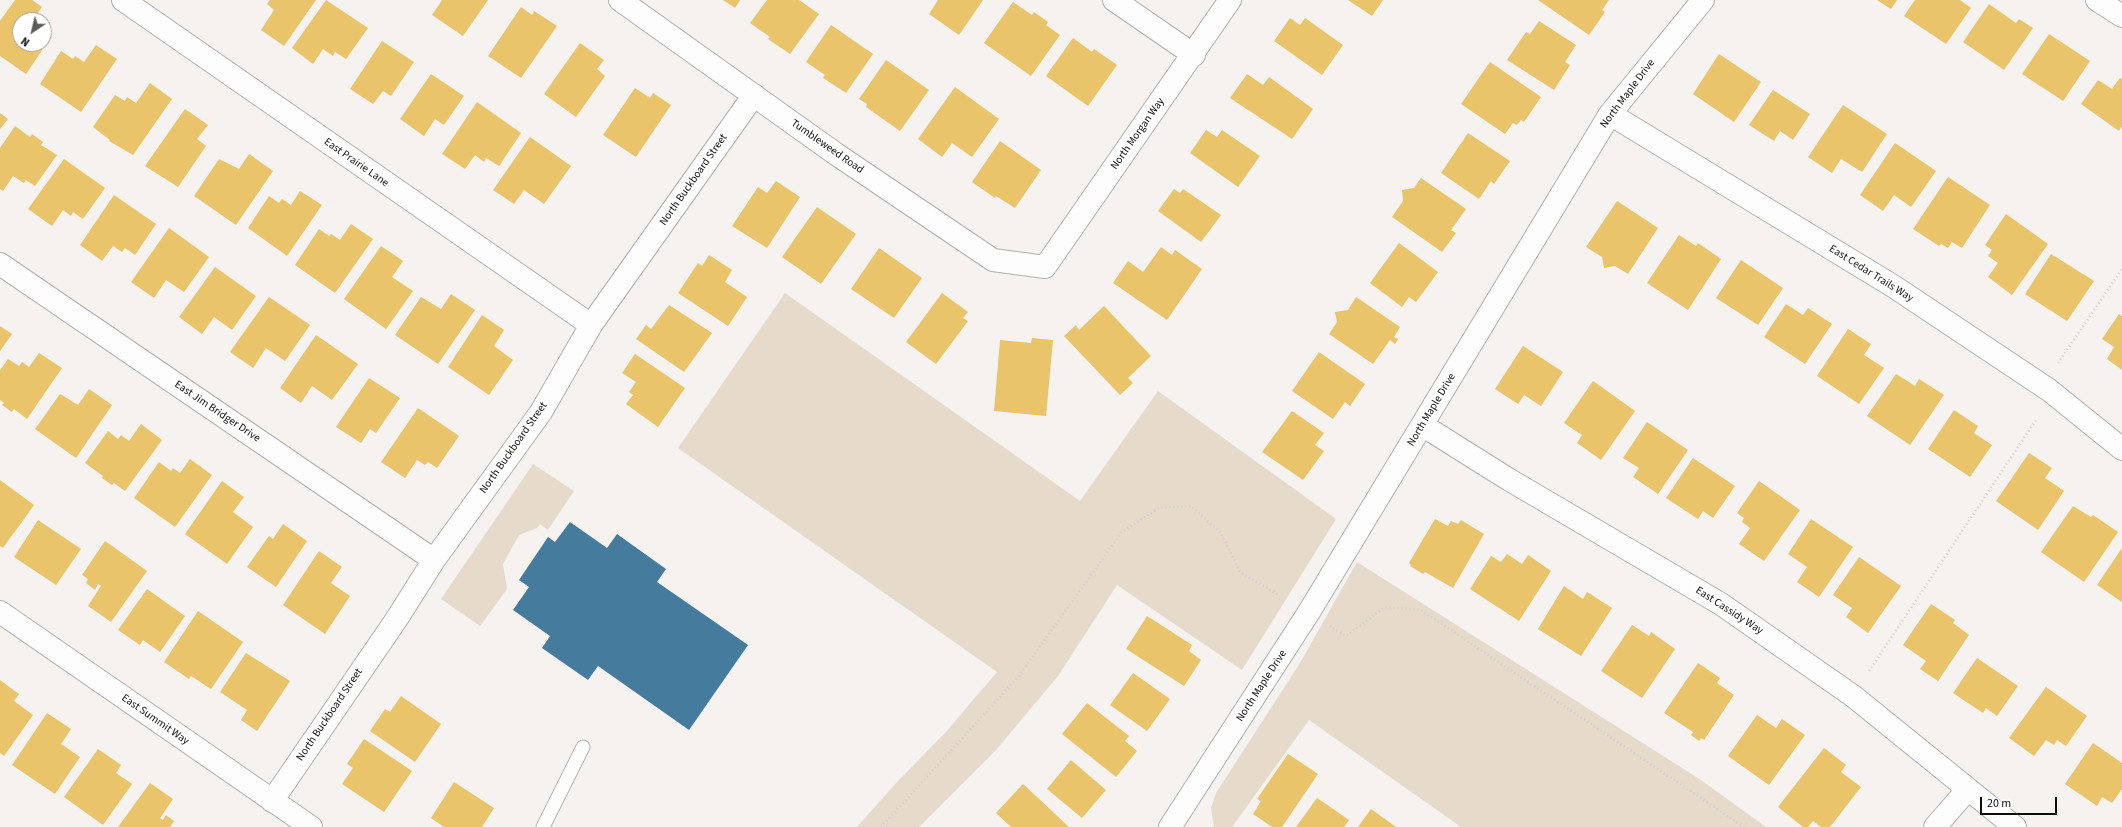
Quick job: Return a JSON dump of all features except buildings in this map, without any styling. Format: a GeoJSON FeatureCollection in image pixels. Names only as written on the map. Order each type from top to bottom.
{"type":"FeatureCollection","features":[{"type":"Feature","properties":{"kind":"street","name":"East Prairie Lane"},"geometry":{"type":"LineString","coordinates":[[122,0],[591,325]]}},
{"type":"Feature","properties":{"kind":"street","name":"Tumbleweed Road"},"geometry":{"type":"LineString","coordinates":[[620,0],[836,154],[994,260],[1045,267]]}},
{"type":"Feature","properties":{"kind":"street"},"geometry":{"type":"LineString","coordinates":[[1114,0],[1194,55]]}},
{"type":"Feature","properties":{"kind":"street","name":"North Morgan Way"},"geometry":{"type":"LineString","coordinates":[[1045,267],[1194,55],[1230,0]]}},
{"type":"Feature","properties":{"kind":"street","name":"North Maple Drive"},"geometry":{"type":"LineString","coordinates":[[1170,827],[1309,612],[1610,114],[1703,0]]}},
{"type":"Feature","properties":{"kind":"street"},"geometry":{"type":"LineString","coordinates":[[2097,0],[2122,16]]}},
{"type":"Feature","properties":{"kind":"street","name":"North Buckboard Street"},"geometry":{"type":"LineString","coordinates":[[272,801],[396,620],[434,560],[541,412],[591,325],[754,95]]}},
{"type":"Feature","properties":{"kind":"street","name":"East Cedar Trails Way"},"geometry":{"type":"LineString","coordinates":[[1610,114],[1893,286],[2048,390],[2122,449]]}},
{"type":"Feature","properties":{"kind":"street","name":"East Jim Bridger Drive"},"geometry":{"type":"LineString","coordinates":[[0,264],[434,560]]}},
{"type":"Feature","properties":{"kind":"street","name":"East Cassidy Way"},"geometry":{"type":"LineString","coordinates":[[1422,425],[1508,479],[1721,604],[1853,696],[2015,827]]}},
{"type":"Feature","properties":{"kind":"street","name":"East Summit Way"},"geometry":{"type":"LineString","coordinates":[[0,612],[311,827]]}},
{"type":"Feature","properties":{"kind":"street"},"geometry":{"type":"LineString","coordinates":[[1935,827],[1968,789]]}},
{"type":"Feature","properties":{"kind":"lane"},"geometry":{"type":"LineString","coordinates":[[542,827],[583,747]]}},
{"type":"Feature","properties":{"kind":"path"},"geometry":{"type":"LineString","coordinates":[[2058,363],[2122,269]]}},
{"type":"Feature","properties":{"kind":"path"},"geometry":{"type":"LineString","coordinates":[[1869,671],[2036,420]]}},
{"type":"Feature","properties":{"kind":"path"},"geometry":{"type":"LineString","coordinates":[[881,827],[1018,677],[1122,532],[1159,508],[1191,506],[1221,533],[1240,572],[1279,595]]}},
{"type":"Feature","properties":{"kind":"path"},"geometry":{"type":"LineString","coordinates":[[1330,626],[1346,636],[1385,606],[1421,610],[1744,827]]}},
{"type":"Feature","properties":{"kind":"shaded area"},"geometry":{"type":"Polygon","coordinates":[[[785,293],[1080,501],[1158,391],[1336,519],[1242,670],[1117,585],[1058,676],[996,750],[919,827],[857,827],[897,782],[945,733],[997,672],[678,448],[785,293]]]}},
{"type":"Feature","properties":{"kind":"shaded area"},"geometry":{"type":"Polygon","coordinates":[[[533,464],[574,491],[548,530],[540,524],[537,528],[519,535],[503,564],[507,589],[480,626],[441,599],[533,464]]]}},
{"type":"Feature","properties":{"kind":"shaded area"},"geometry":{"type":"Polygon","coordinates":[[[1357,562],[1701,780],[1766,827],[1461,827],[1309,720],[1232,827],[1214,827],[1211,808],[1216,793],[1300,663],[1357,562]]]}}]}
